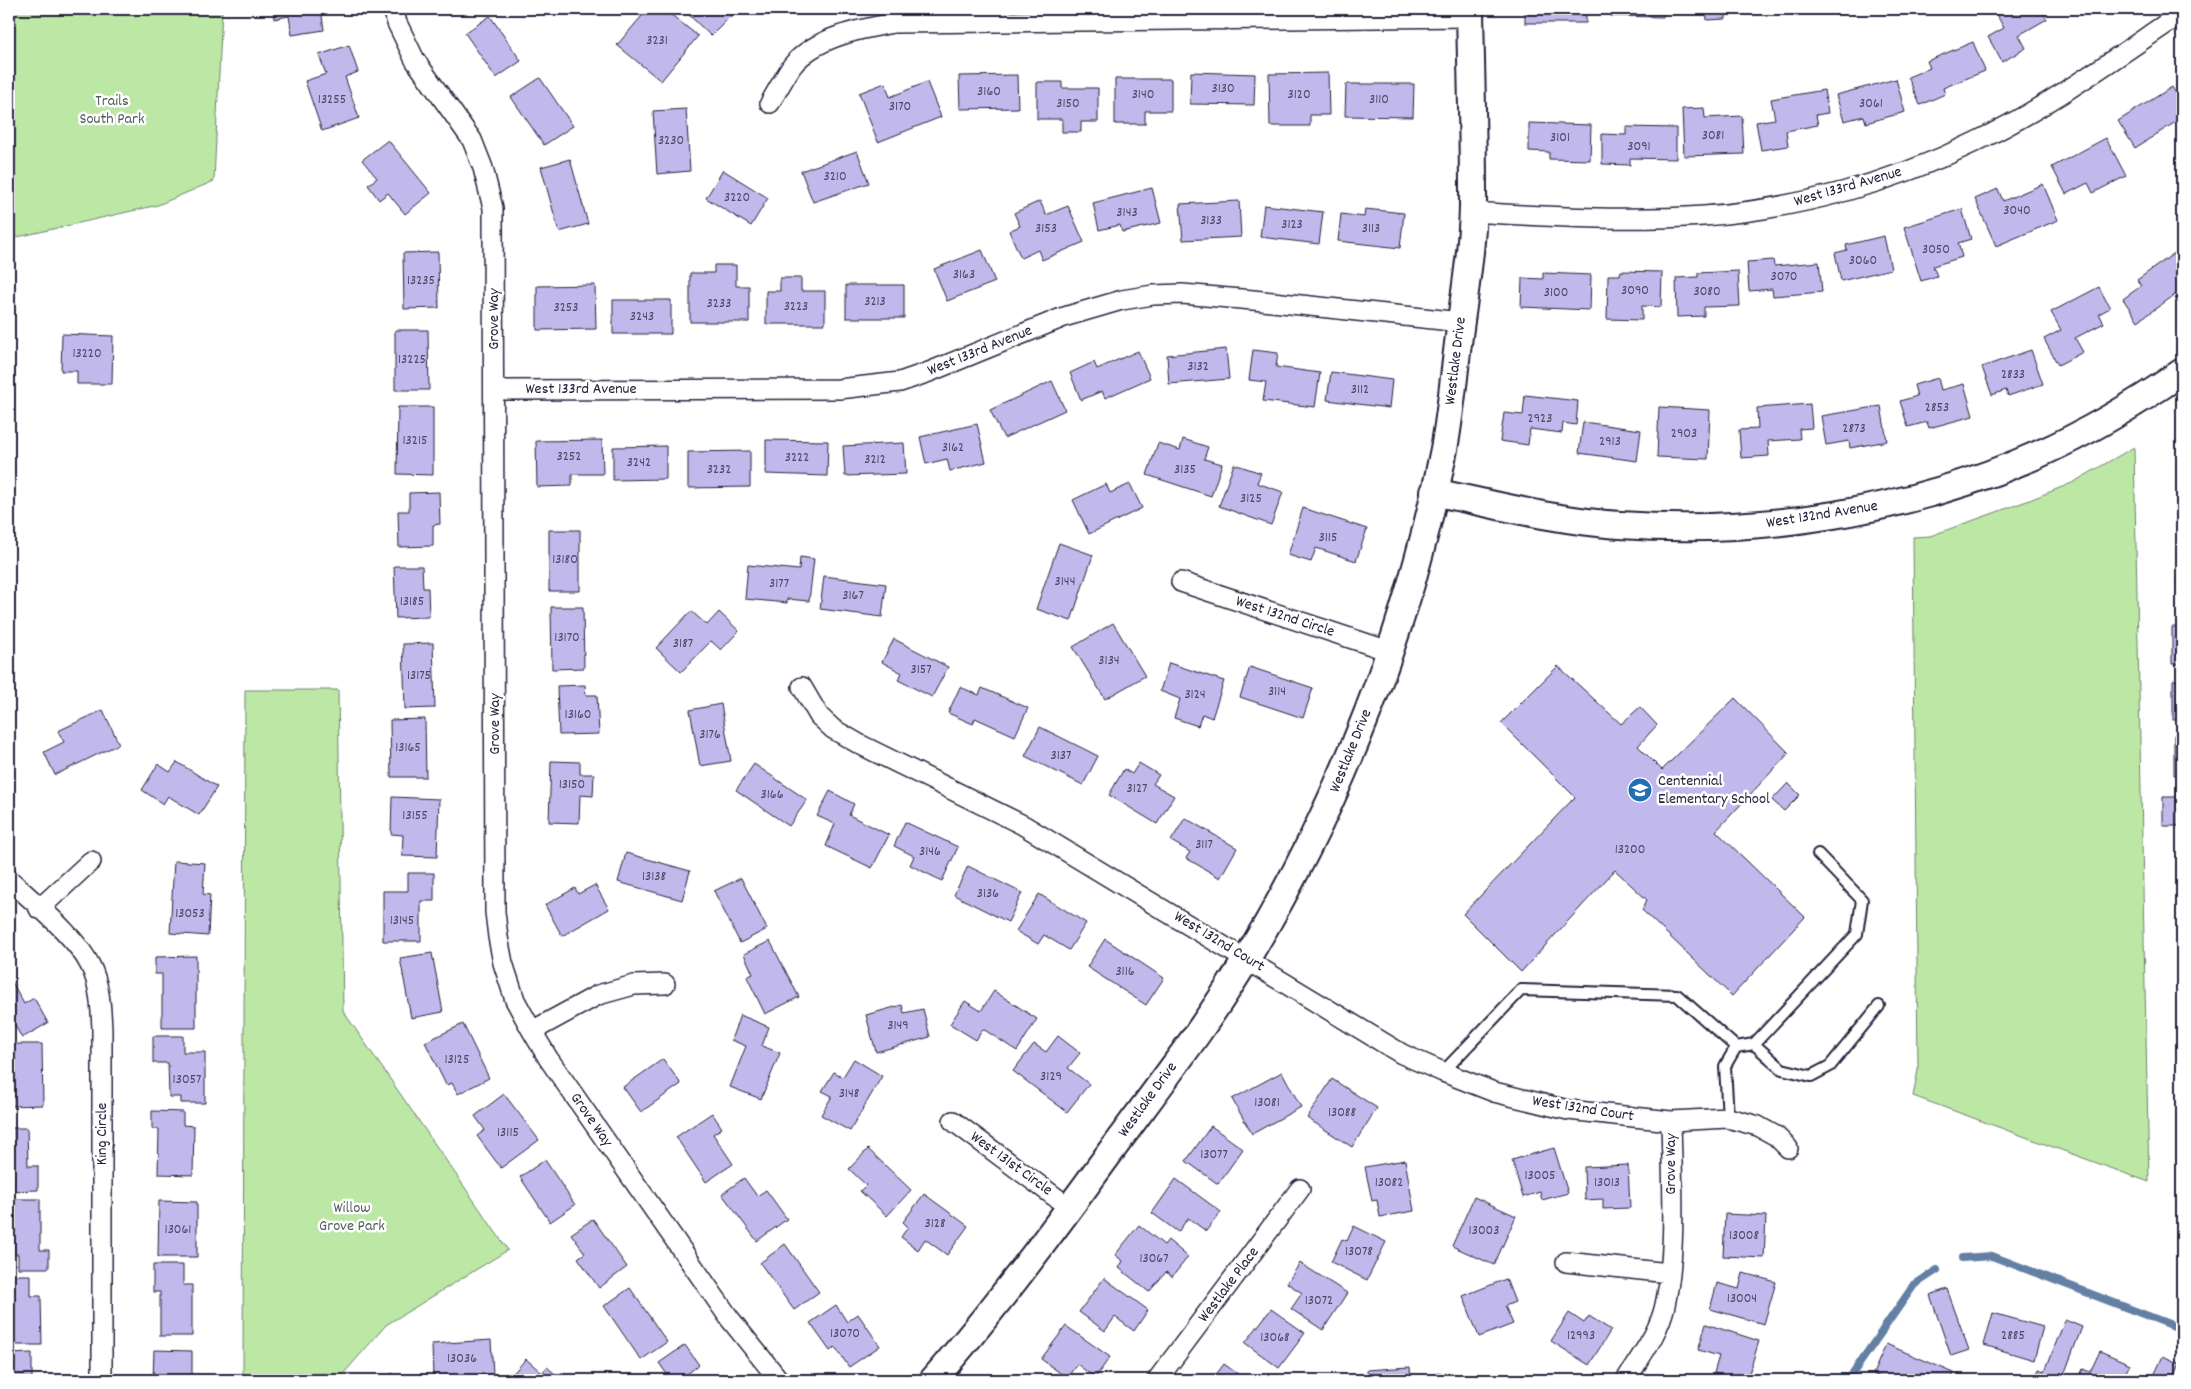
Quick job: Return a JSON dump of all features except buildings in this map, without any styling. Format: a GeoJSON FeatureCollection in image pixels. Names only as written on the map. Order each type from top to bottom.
{"type":"FeatureCollection","features":[{"type":"Feature","properties":{"kind":"street","name":"Grove Way"},"geometry":{"type":"LineString","coordinates":[[393,9],[397,23],[415,60],[472,140],[483,168],[494,220],[495,912],[503,963],[516,1000],[548,1058],[730,1319],[779,1380]]}},
{"type":"Feature","properties":{"kind":"street"},"geometry":{"type":"LineString","coordinates":[[770,103],[792,66],[805,54],[823,43],[861,29],[894,23],[1470,13]]}},
{"type":"Feature","properties":{"kind":"street","name":"Westlake Drive"},"geometry":{"type":"LineString","coordinates":[[933,1380],[997,1306],[1186,1049],[1247,959],[1310,842],[1337,787],[1374,694],[1426,532],[1445,446],[1461,322],[1474,194],[1470,13]]}},
{"type":"Feature","properties":{"kind":"street","name":"West 133rd Avenue"},"geometry":{"type":"LineString","coordinates":[[1472,212],[1604,219],[1704,216],[1776,207],[1820,197],[1907,171],[1975,142],[2076,85],[2182,13]]}},
{"type":"Feature","properties":{"kind":"street","name":"West 133rd Avenue"},"geometry":{"type":"LineString","coordinates":[[494,390],[838,389],[879,386],[929,372],[1064,317],[1122,300],[1153,295],[1182,294],[1254,300],[1461,322]]}},
{"type":"Feature","properties":{"kind":"street","name":"West 132nd Avenue"},"geometry":{"type":"LineString","coordinates":[[1434,492],[1544,515],[1618,525],[1715,527],[1773,523],[1829,516],[1933,492],[2038,454],[2086,431],[2182,372]]}},
{"type":"Feature","properties":{"kind":"street","name":"West 132nd Circle"},"geometry":{"type":"LineString","coordinates":[[1181,582],[1389,651]]}},
{"type":"Feature","properties":{"kind":"street","name":"West 132nd Court"},"geometry":{"type":"LineString","coordinates":[[802,687],[819,716],[833,729],[859,744],[1023,825],[1402,1054],[1494,1092],[1526,1101],[1595,1114],[1671,1121]]}},
{"type":"Feature","properties":{"kind":"street"},"geometry":{"type":"LineString","coordinates":[[39,909],[91,861]]}},
{"type":"Feature","properties":{"kind":"street","name":"King Circle"},"geometry":{"type":"LineString","coordinates":[[9,879],[79,948],[91,967],[100,999],[102,1029],[102,1380]]}},
{"type":"Feature","properties":{"kind":"street"},"geometry":{"type":"LineString","coordinates":[[532,1032],[598,995],[634,985],[665,984]]}},
{"type":"Feature","properties":{"kind":"street","name":"Grove Way"},"geometry":{"type":"LineString","coordinates":[[1626,1380],[1655,1332],[1664,1306],[1669,1273],[1672,1212],[1671,1121],[1728,1118],[1758,1126],[1776,1136],[1788,1148]]}},
{"type":"Feature","properties":{"kind":"street","name":"West 131st Circle"},"geometry":{"type":"LineString","coordinates":[[953,1121],[1070,1208]]}},
{"type":"Feature","properties":{"kind":"street","name":"Westlake Place"},"geometry":{"type":"LineString","coordinates":[[1157,1380],[1300,1189]]}},
{"type":"Feature","properties":{"kind":"street"},"geometry":{"type":"LineString","coordinates":[[1566,1262],[1669,1273]]}},
{"type":"Feature","properties":{"kind":"lane"},"geometry":{"type":"LineString","coordinates":[[1736,1047],[1754,1044],[1857,934],[1862,900],[1818,854]]}},
{"type":"Feature","properties":{"kind":"lane"},"geometry":{"type":"LineString","coordinates":[[1444,1072],[1521,990],[1677,995],[1736,1047]]}},
{"type":"Feature","properties":{"kind":"lane"},"geometry":{"type":"LineString","coordinates":[[1754,1044],[1782,1069],[1811,1076],[1830,1066],[1879,1006]]}},
{"type":"Feature","properties":{"kind":"lane"},"geometry":{"type":"LineString","coordinates":[[1728,1118],[1725,1066],[1736,1047]]}},
{"type":"Feature","properties":{"kind":"green space","name":"Trails South Park"},"geometry":{"type":"Polygon","coordinates":[[[9,9],[222,9],[214,181],[158,205],[9,239],[9,9]]]}},
{"type":"Feature","properties":{"kind":"green space"},"geometry":{"type":"Polygon","coordinates":[[[2134,447],[2149,1182],[1913,1096],[1918,1070],[1913,537],[1930,536],[2072,483],[2134,447]]]}},
{"type":"Feature","properties":{"kind":"green space","name":"Willow Grove Park"},"geometry":{"type":"Polygon","coordinates":[[[245,690],[338,690],[343,1011],[508,1250],[386,1325],[338,1380],[243,1380],[245,690]]]}},
{"type":"Feature","properties":{"kind":"waterway"},"geometry":{"type":"LineString","coordinates":[[1962,1258],[1992,1256],[2182,1329]]}},
{"type":"Feature","properties":{"kind":"waterway"},"geometry":{"type":"LineString","coordinates":[[1848,1380],[1914,1285],[1937,1270]]}},
{"type":"Feature","properties":{"kind":"place","name":"Centennial Elementary School"},"geometry":{"type":"Point","coordinates":[1640,790]}}]}
